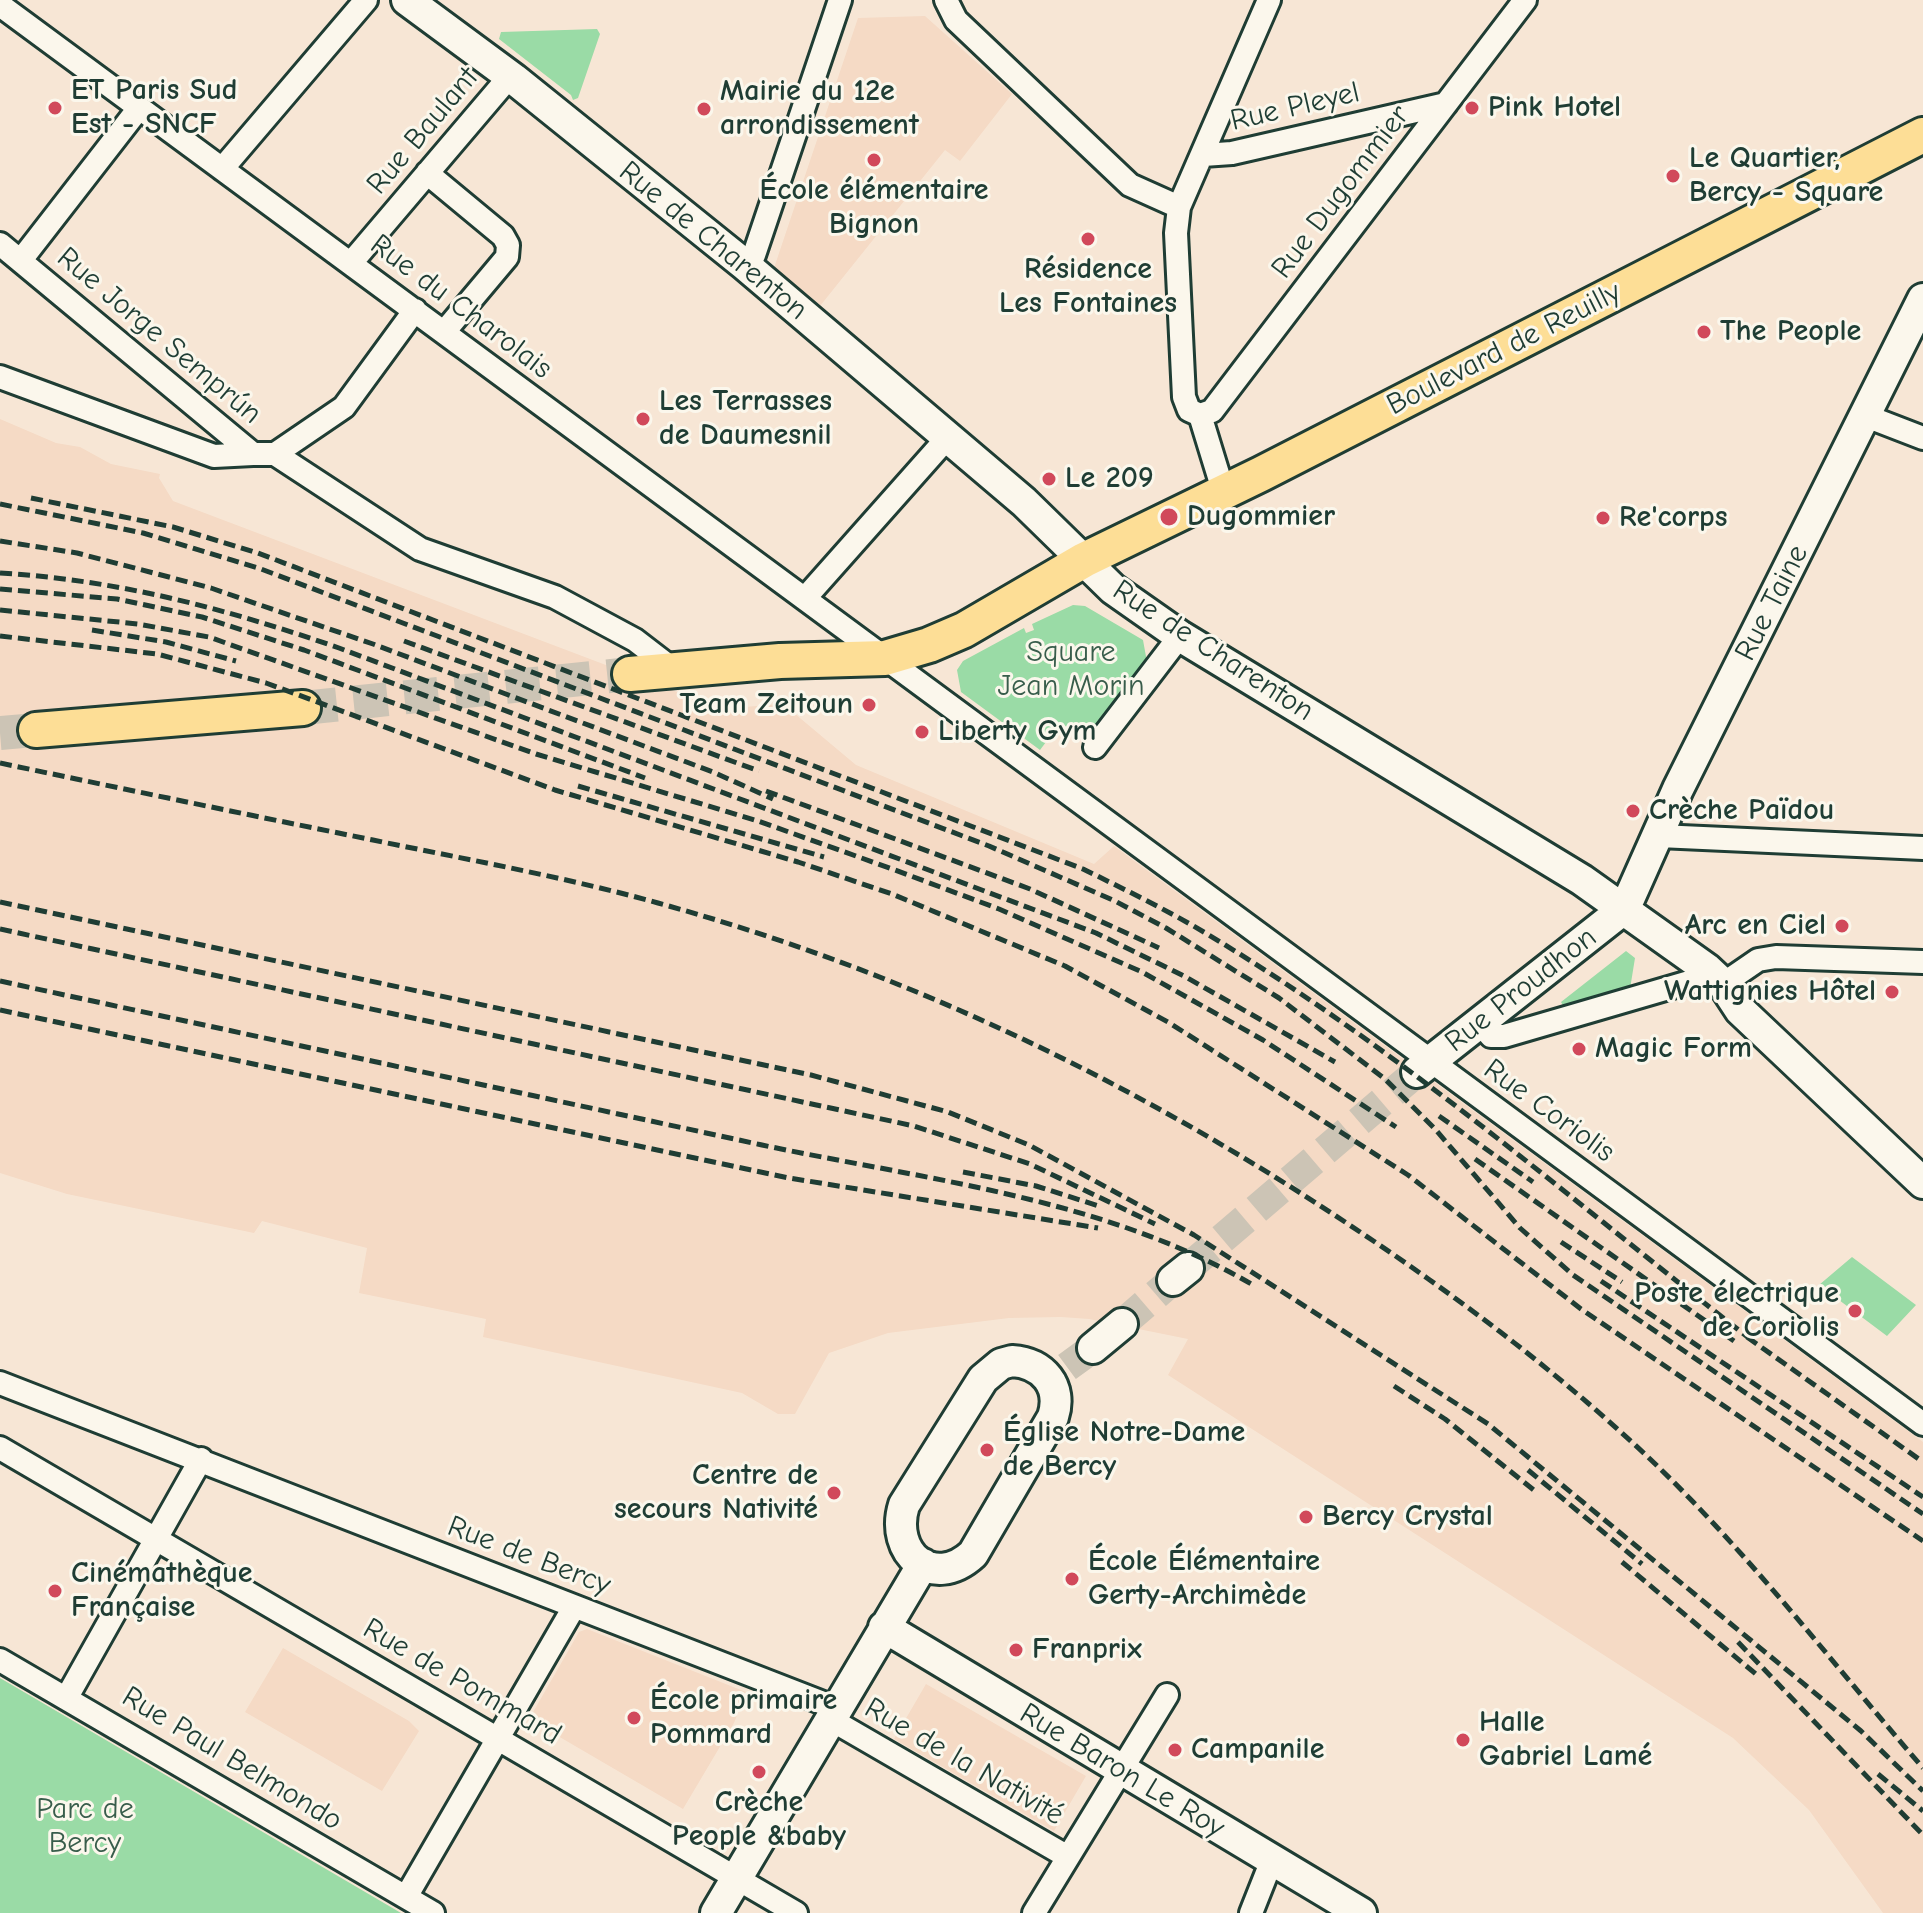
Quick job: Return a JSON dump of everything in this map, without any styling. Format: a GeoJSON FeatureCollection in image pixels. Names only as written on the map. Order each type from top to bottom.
{"type":"FeatureCollection","features":[{"type":"Feature","properties":{"kind":"main road","name":"Boulevard de Reuilly"},"geometry":{"type":"LineString","coordinates":[[630,674],[780,661],[885,658],[964,630],[1084,560],[1261,474],[1922,137]]}},
{"type":"Feature","properties":{"kind":"main road"},"geometry":{"type":"LineString","coordinates":[[36,730],[303,708]]}},
{"type":"Feature","properties":{"kind":"street"},"geometry":{"type":"LineString","coordinates":[[222,169],[366,0]]}},
{"type":"Feature","properties":{"kind":"street","name":"Rue de Charenton"},"geometry":{"type":"LineString","coordinates":[[407,0],[510,76],[745,265],[1030,507],[1118,593],[1180,636],[1625,908],[1715,977],[1740,1010],[1923,1183]]}},
{"type":"Feature","properties":{"kind":"street"},"geometry":{"type":"LineString","coordinates":[[745,265],[754,255],[840,0]]}},
{"type":"Feature","properties":{"kind":"street"},"geometry":{"type":"LineString","coordinates":[[946,0],[956,20],[1130,185],[1179,207]]}},
{"type":"Feature","properties":{"kind":"street"},"geometry":{"type":"LineString","coordinates":[[1219,477],[1197,414],[1189,410],[1184,397],[1176,233],[1179,207],[1269,0]]}},
{"type":"Feature","properties":{"kind":"street","name":"Rue Dugommier"},"geometry":{"type":"LineString","coordinates":[[1197,414],[1212,411],[1525,0]]}},
{"type":"Feature","properties":{"kind":"street","name":"Rue du Charolais"},"geometry":{"type":"LineString","coordinates":[[0,5],[806,597],[1062,792]]}},
{"type":"Feature","properties":{"kind":"street","name":"Rue Baulant"},"geometry":{"type":"LineString","coordinates":[[351,263],[510,76]]}},
{"type":"Feature","properties":{"kind":"street","name":"Rue Pleyel"},"geometry":{"type":"LineString","coordinates":[[1203,155],[1232,153],[1446,104]]}},
{"type":"Feature","properties":{"kind":"street"},"geometry":{"type":"LineString","coordinates":[[21,260],[139,108]]}},
{"type":"Feature","properties":{"kind":"street"},"geometry":{"type":"LineString","coordinates":[[427,173],[503,236],[508,249],[507,257],[444,332]]}},
{"type":"Feature","properties":{"kind":"street","name":"Rue Jorge Semprún"},"geometry":{"type":"LineString","coordinates":[[0,244],[264,454],[344,407],[415,310]]}},
{"type":"Feature","properties":{"kind":"street","name":"Rue Taine"},"geometry":{"type":"LineString","coordinates":[[1625,908],[1678,789],[1923,299]]}},
{"type":"Feature","properties":{"kind":"street"},"geometry":{"type":"LineString","coordinates":[[0,377],[214,456],[264,454],[329,485],[420,549],[555,597],[635,640],[674,670]]}},
{"type":"Feature","properties":{"kind":"street"},"geometry":{"type":"LineString","coordinates":[[1866,416],[1923,438]]}},
{"type":"Feature","properties":{"kind":"street"},"geometry":{"type":"LineString","coordinates":[[806,597],[948,437]]}},
{"type":"Feature","properties":{"kind":"street"},"geometry":{"type":"LineString","coordinates":[[1095,747],[1180,636]]}},
{"type":"Feature","properties":{"kind":"street","name":"Rue Coriolis"},"geometry":{"type":"LineString","coordinates":[[1062,792],[1423,1066],[1923,1424]]}},
{"type":"Feature","properties":{"kind":"street"},"geometry":{"type":"LineString","coordinates":[[1659,836],[1923,848]]}},
{"type":"Feature","properties":{"kind":"street","name":"Rue Proudhon"},"geometry":{"type":"LineString","coordinates":[[1423,1066],[1625,908]]}},
{"type":"Feature","properties":{"kind":"street"},"geometry":{"type":"LineString","coordinates":[[1479,1022],[1491,1036],[1504,1036],[1776,957],[1923,962]]}},
{"type":"Feature","properties":{"kind":"street"},"geometry":{"type":"LineString","coordinates":[[1093,1348],[1122,1324]]}},
{"type":"Feature","properties":{"kind":"street"},"geometry":{"type":"LineString","coordinates":[[1012,1361],[1058,1373],[1053,1417],[973,1554],[951,1567],[923,1564],[913,1558],[901,1540],[900,1519],[904,1505],[983,1379],[1001,1364],[1012,1361]]}},
{"type":"Feature","properties":{"kind":"street","name":"Rue de Bercy"},"geometry":{"type":"LineString","coordinates":[[0,1383],[574,1607],[833,1714]]}},
{"type":"Feature","properties":{"kind":"street"},"geometry":{"type":"LineString","coordinates":[[3,1456],[157,1541]]}},
{"type":"Feature","properties":{"kind":"street"},"geometry":{"type":"LineString","coordinates":[[67,1697],[201,1459]]}},
{"type":"Feature","properties":{"kind":"street","name":"Rue de Pommard"},"geometry":{"type":"LineString","coordinates":[[157,1541],[796,1913]]}},
{"type":"Feature","properties":{"kind":"street"},"geometry":{"type":"LineString","coordinates":[[716,1913],[923,1564]]}},
{"type":"Feature","properties":{"kind":"street"},"geometry":{"type":"LineString","coordinates":[[406,1897],[574,1607]]}},
{"type":"Feature","properties":{"kind":"street","name":"Rue Baron Le Roy"},"geometry":{"type":"LineString","coordinates":[[884,1627],[1361,1913]]}},
{"type":"Feature","properties":{"kind":"street","name":"Rue Paul Belmondo"},"geometry":{"type":"LineString","coordinates":[[0,1660],[433,1913]]}},
{"type":"Feature","properties":{"kind":"street"},"geometry":{"type":"LineString","coordinates":[[1034,1913],[1167,1695]]}},
{"type":"Feature","properties":{"kind":"street","name":"Rue de la Nativité"},"geometry":{"type":"LineString","coordinates":[[833,1714],[1068,1857]]}},
{"type":"Feature","properties":{"kind":"street"},"geometry":{"type":"LineString","coordinates":[[1251,1913],[1272,1860]]}},
{"type":"Feature","properties":{"kind":"shaded area","name":"École élémentaire Bignon"},"geometry":{"type":"Polygon","coordinates":[[[925,16],[1012,94],[960,161],[945,150],[820,306],[774,268],[858,18],[925,16]]]}},
{"type":"Feature","properties":{"kind":"shaded area"},"geometry":{"type":"Polygon","coordinates":[[[0,419],[56,443],[80,447],[111,464],[160,474],[159,478],[173,501],[722,709],[791,703],[794,713],[856,765],[1094,864],[1114,846],[1923,1442],[1923,1913],[1883,1913],[1809,1810],[1733,1738],[1168,1375],[1188,1339],[1089,1319],[1061,1317],[1009,1318],[888,1333],[829,1353],[795,1414],[778,1414],[742,1393],[483,1337],[486,1319],[359,1293],[367,1248],[262,1221],[254,1233],[67,1194],[0,1173],[0,419]]]}},
{"type":"Feature","properties":{"kind":"shaded area","name":"École primaire Pommard"},"geometry":{"type":"Polygon","coordinates":[[[587,1629],[746,1692],[734,1723],[683,1809],[534,1722],[532,1714],[579,1632],[587,1629]]]}},
{"type":"Feature","properties":{"kind":"shaded area"},"geometry":{"type":"Polygon","coordinates":[[[283,1648],[409,1721],[419,1731],[382,1791],[245,1712],[283,1648]]]}},
{"type":"Feature","properties":{"kind":"shaded area"},"geometry":{"type":"Polygon","coordinates":[[[926,1684],[1086,1776],[1054,1831],[894,1739],[926,1684]]]}},
{"type":"Feature","properties":{"kind":"green space"},"geometry":{"type":"Polygon","coordinates":[[[597,29],[600,34],[578,98],[573,100],[571,95],[499,39],[501,32],[597,29]]]}},
{"type":"Feature","properties":{"kind":"green space","name":"Square Jean Morin"},"geometry":{"type":"Polygon","coordinates":[[[1073,605],[1085,606],[1143,640],[1147,662],[1085,741],[1064,725],[1058,726],[1040,750],[961,692],[957,670],[963,661],[1024,628],[1026,633],[1034,630],[1032,624],[1073,605]]]}},
{"type":"Feature","properties":{"kind":"green space"},"geometry":{"type":"Polygon","coordinates":[[[1626,951],[1635,958],[1630,989],[1565,1009],[1561,1002],[1626,951]]]}},
{"type":"Feature","properties":{"kind":"green space"},"geometry":{"type":"Polygon","coordinates":[[[1852,1257],[1916,1305],[1887,1336],[1819,1285],[1852,1257]]]}},
{"type":"Feature","properties":{"kind":"green space","name":"Parc de Bercy"},"geometry":{"type":"Polygon","coordinates":[[[0,1678],[401,1913],[0,1913],[0,1678]]]}},
{"type":"Feature","properties":{"kind":"tunnel"},"geometry":{"type":"LineString","coordinates":[[303,708],[630,674]]}},
{"type":"Feature","properties":{"kind":"tunnel"},"geometry":{"type":"LineString","coordinates":[[0,733],[36,730]]}},
{"type":"Feature","properties":{"kind":"tunnel"},"geometry":{"type":"LineString","coordinates":[[1188,1268],[1417,1072]]}},
{"type":"Feature","properties":{"kind":"tunnel"},"geometry":{"type":"LineString","coordinates":[[1122,1324],[1173,1280]]}},
{"type":"Feature","properties":{"kind":"tunnel"},"geometry":{"type":"LineString","coordinates":[[1067,1367],[1093,1348]]}},
{"type":"Feature","properties":{"kind":"railway"},"geometry":{"type":"LineString","coordinates":[[31,498],[173,527],[258,553],[1083,869],[1205,933],[1360,1035],[1493,1135],[1754,1342]]}},
{"type":"Feature","properties":{"kind":"railway"},"geometry":{"type":"LineString","coordinates":[[0,504],[143,533],[261,569],[989,846],[1115,901],[1166,928],[1279,998],[1385,1079],[1435,1129],[1520,1228],[1573,1275],[1923,1514]]}},
{"type":"Feature","properties":{"kind":"railway"},"geometry":{"type":"LineString","coordinates":[[0,541],[77,553],[211,588],[373,644],[713,772],[773,799]]}},
{"type":"Feature","properties":{"kind":"railway"},"geometry":{"type":"LineString","coordinates":[[0,573],[87,582],[172,598],[339,648],[1096,933],[1184,976],[1335,1062]]}},
{"type":"Feature","properties":{"kind":"railway"},"geometry":{"type":"LineString","coordinates":[[0,589],[117,599],[202,617],[304,650],[645,778]]}},
{"type":"Feature","properties":{"kind":"railway"},"geometry":{"type":"LineString","coordinates":[[0,610],[138,624],[209,637],[536,754],[758,821],[895,870],[999,909],[1142,972],[1263,1040],[1396,1127]]}},
{"type":"Feature","properties":{"kind":"railway"},"geometry":{"type":"LineString","coordinates":[[92,630],[166,642],[236,661]]}},
{"type":"Feature","properties":{"kind":"railway"},"geometry":{"type":"LineString","coordinates":[[0,636],[157,654],[266,683],[555,790],[798,862],[892,894],[1065,966],[1168,1022],[1408,1175],[1581,1309],[1923,1541]]}},
{"type":"Feature","properties":{"kind":"railway"},"geometry":{"type":"LineString","coordinates":[[404,641],[759,771]]}},
{"type":"Feature","properties":{"kind":"railway"},"geometry":{"type":"LineString","coordinates":[[0,763],[517,869],[658,903],[746,929],[917,992],[1082,1068],[1162,1111],[1319,1205],[1447,1293],[1570,1388],[1685,1493],[1789,1609],[1923,1768]]}},
{"type":"Feature","properties":{"kind":"railway"},"geometry":{"type":"LineString","coordinates":[[578,786],[824,857]]}},
{"type":"Feature","properties":{"kind":"railway"},"geometry":{"type":"LineString","coordinates":[[766,791],[1030,889],[1159,948]]}},
{"type":"Feature","properties":{"kind":"railway"},"geometry":{"type":"LineString","coordinates":[[0,902],[811,1075],[948,1112],[1029,1145],[1194,1235],[1488,1424],[1861,1731],[1923,1791]]}},
{"type":"Feature","properties":{"kind":"railway"},"geometry":{"type":"LineString","coordinates":[[0,929],[914,1126],[1030,1164],[1155,1224]]}},
{"type":"Feature","properties":{"kind":"railway"},"geometry":{"type":"LineString","coordinates":[[0,981],[1014,1196],[1137,1231],[1196,1255],[1253,1285]]}},
{"type":"Feature","properties":{"kind":"railway"},"geometry":{"type":"LineString","coordinates":[[0,1010],[789,1178],[1098,1228]]}},
{"type":"Feature","properties":{"kind":"railway"},"geometry":{"type":"LineString","coordinates":[[1439,1116],[1533,1182]]}},
{"type":"Feature","properties":{"kind":"railway"},"geometry":{"type":"LineString","coordinates":[[1475,1159],[1734,1341]]}},
{"type":"Feature","properties":{"kind":"railway"},"geometry":{"type":"LineString","coordinates":[[963,1172],[1036,1186],[1099,1206]]}},
{"type":"Feature","properties":{"kind":"railway"},"geometry":{"type":"LineString","coordinates":[[1561,1242],[1622,1282]]}},
{"type":"Feature","properties":{"kind":"railway"},"geometry":{"type":"LineString","coordinates":[[1601,1281],[1923,1497]]}},
{"type":"Feature","properties":{"kind":"railway"},"geometry":{"type":"LineString","coordinates":[[1747,1337],[1923,1462]]}},
{"type":"Feature","properties":{"kind":"railway"},"geometry":{"type":"LineString","coordinates":[[1394,1386],[1445,1419],[1535,1491]]}},
{"type":"Feature","properties":{"kind":"railway"},"geometry":{"type":"LineString","coordinates":[[1528,1470],[1642,1564]]}},
{"type":"Feature","properties":{"kind":"railway"},"geometry":{"type":"LineString","coordinates":[[1622,1562],[1757,1675]]}},
{"type":"Feature","properties":{"kind":"railway"},"geometry":{"type":"LineString","coordinates":[[1738,1642],[1923,1835]]}},
{"type":"Feature","properties":{"kind":"railway"},"geometry":{"type":"LineString","coordinates":[[1878,1774],[1923,1811]]}},
{"type":"Feature","properties":{"kind":"place","name":"ET Paris Sud Est - SNCF"},"geometry":{"type":"Point","coordinates":[55,108]}},
{"type":"Feature","properties":{"kind":"place","name":"Pink Hotel"},"geometry":{"type":"Point","coordinates":[1472,108]}},
{"type":"Feature","properties":{"kind":"place","name":"Mairie du 12e arrondissement"},"geometry":{"type":"Point","coordinates":[704,109]}},
{"type":"Feature","properties":{"kind":"place","name":"École élémentaire Bignon"},"geometry":{"type":"Point","coordinates":[874,160]}},
{"type":"Feature","properties":{"kind":"place","name":"Le Quartier, Bercy - Square"},"geometry":{"type":"Point","coordinates":[1673,176]}},
{"type":"Feature","properties":{"kind":"place","name":"Résidence Les Fontaines"},"geometry":{"type":"Point","coordinates":[1088,239]}},
{"type":"Feature","properties":{"kind":"place","name":"The People"},"geometry":{"type":"Point","coordinates":[1704,332]}},
{"type":"Feature","properties":{"kind":"place","name":"Les Terrasses de Daumesnil"},"geometry":{"type":"Point","coordinates":[643,419]}},
{"type":"Feature","properties":{"kind":"place","name":"Le 209"},"geometry":{"type":"Point","coordinates":[1049,479]}},
{"type":"Feature","properties":{"kind":"place","name":"Dugommier"},"geometry":{"type":"Point","coordinates":[1169,517]}},
{"type":"Feature","properties":{"kind":"place","name":"Re'corps"},"geometry":{"type":"Point","coordinates":[1603,518]}},
{"type":"Feature","properties":{"kind":"place","name":"Team Zeitoun"},"geometry":{"type":"Point","coordinates":[869,705]}},
{"type":"Feature","properties":{"kind":"place","name":"Liberty Gym"},"geometry":{"type":"Point","coordinates":[922,732]}},
{"type":"Feature","properties":{"kind":"place","name":"Crèche Païdou"},"geometry":{"type":"Point","coordinates":[1633,811]}},
{"type":"Feature","properties":{"kind":"place","name":"Arc en Ciel"},"geometry":{"type":"Point","coordinates":[1842,926]}},
{"type":"Feature","properties":{"kind":"place","name":"Wattignies Hôtel"},"geometry":{"type":"Point","coordinates":[1892,992]}},
{"type":"Feature","properties":{"kind":"place","name":"Magic Form"},"geometry":{"type":"Point","coordinates":[1579,1049]}},
{"type":"Feature","properties":{"kind":"place","name":"Poste électrique de Coriolis"},"geometry":{"type":"Point","coordinates":[1855,1311]}},
{"type":"Feature","properties":{"kind":"place","name":"Église Notre-Dame de Bercy"},"geometry":{"type":"Point","coordinates":[987,1450]}},
{"type":"Feature","properties":{"kind":"place","name":"Centre de secours Nativité"},"geometry":{"type":"Point","coordinates":[834,1493]}},
{"type":"Feature","properties":{"kind":"place","name":"Bercy Crystal"},"geometry":{"type":"Point","coordinates":[1306,1517]}},
{"type":"Feature","properties":{"kind":"place","name":"École Élémentaire Gerty-Archimède"},"geometry":{"type":"Point","coordinates":[1072,1579]}},
{"type":"Feature","properties":{"kind":"place","name":"Cinémathèque Française"},"geometry":{"type":"Point","coordinates":[55,1591]}},
{"type":"Feature","properties":{"kind":"place","name":"Franprix"},"geometry":{"type":"Point","coordinates":[1016,1650]}},
{"type":"Feature","properties":{"kind":"place","name":"École primaire Pommard"},"geometry":{"type":"Point","coordinates":[634,1718]}},
{"type":"Feature","properties":{"kind":"place","name":"Halle Gabriel Lamé"},"geometry":{"type":"Point","coordinates":[1463,1740]}},
{"type":"Feature","properties":{"kind":"place","name":"Campanile"},"geometry":{"type":"Point","coordinates":[1175,1750]}},
{"type":"Feature","properties":{"kind":"place","name":"Crèche People &baby"},"geometry":{"type":"Point","coordinates":[759,1772]}}]}
